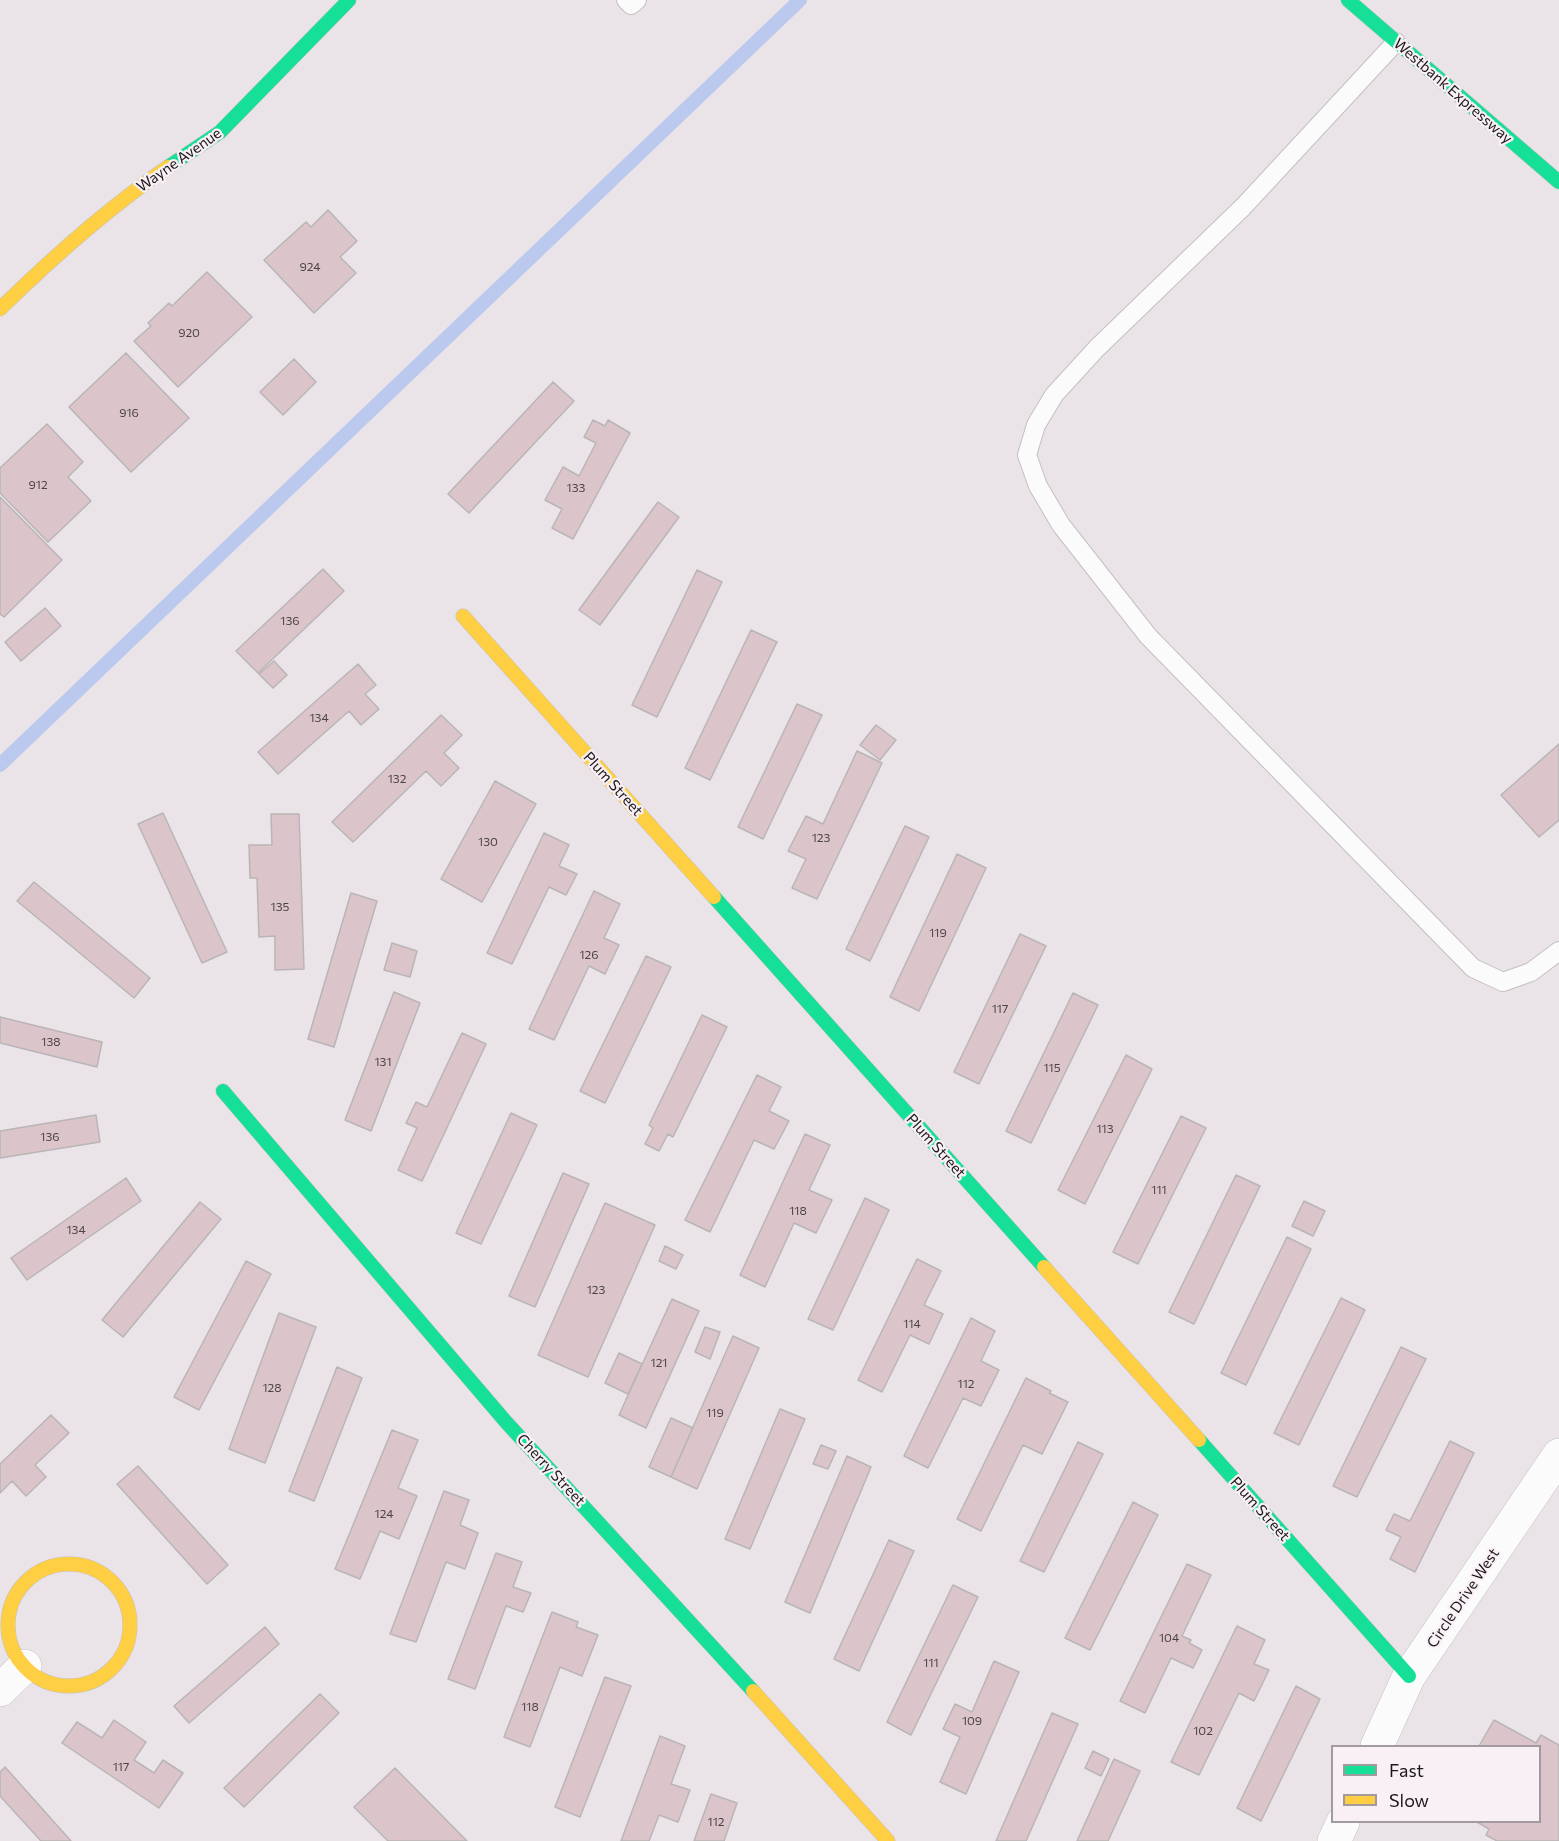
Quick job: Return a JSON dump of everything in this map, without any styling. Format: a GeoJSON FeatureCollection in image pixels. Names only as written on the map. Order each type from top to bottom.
{"type":"FeatureCollection","features":[{"type":"Feature","properties":{"kind":"main road","name":"Wayne Avenue"},"geometry":{"type":"LineString","coordinates":[[0,309],[36,274],[140,186],[220,132],[349,0]]}},
{"type":"Feature","properties":{"kind":"main road","name":"Westbank Expressway"},"geometry":{"type":"LineString","coordinates":[[1348,0],[1559,182]]}},
{"type":"Feature","properties":{"kind":"main road","name":"Plum Street"},"geometry":{"type":"LineString","coordinates":[[463,616],[1409,1676]]}},
{"type":"Feature","properties":{"kind":"main road","name":"Cherry Street"},"geometry":{"type":"LineString","coordinates":[[223,1091],[506,1422],[888,1841]]}},
{"type":"Feature","properties":{"kind":"main road"},"geometry":{"type":"LineString","coordinates":[[78,1564],[98,1571],[115,1584],[126,1601],[131,1622],[128,1643],[118,1662],[103,1676],[84,1684],[62,1685],[42,1679],[25,1666],[14,1651],[9,1633],[9,1614],[15,1596],[26,1581],[41,1570],[59,1565],[78,1564]]}},
{"type":"Feature","properties":{"kind":"street","name":"Circle Drive West"},"geometry":{"type":"LineString","coordinates":[[1377,1745],[1409,1676],[1559,1455]]}},
{"type":"Feature","properties":{"kind":"street"},"geometry":{"type":"LineString","coordinates":[[0,1690],[25,1666]]}},
{"type":"Feature","properties":{"kind":"street"},"geometry":{"type":"LineString","coordinates":[[1334,1841],[1341,1823]]}},
{"type":"Feature","properties":{"kind":"lane"},"geometry":{"type":"LineString","coordinates":[[626,0],[631,5],[637,0]]}},
{"type":"Feature","properties":{"kind":"lane"},"geometry":{"type":"LineString","coordinates":[[1396,42],[1243,207],[1097,348],[1054,395],[1036,425],[1027,455],[1038,486],[1061,525],[1148,636],[1473,968],[1503,982],[1531,972],[1559,951]]}},
{"type":"Feature","properties":{"kind":"building"},"geometry":{"type":"Polygon","coordinates":[[[328,210],[357,241],[340,257],[356,273],[314,313],[264,260],[306,222],[311,227],[328,210]]]}},
{"type":"Feature","properties":{"kind":"building"},"geometry":{"type":"Polygon","coordinates":[[[207,272],[252,317],[178,387],[134,341],[151,326],[148,323],[169,303],[172,306],[207,272]]]}},
{"type":"Feature","properties":{"kind":"building"},"geometry":{"type":"Polygon","coordinates":[[[126,353],[189,418],[131,472],[69,407],[126,353]]]}},
{"type":"Feature","properties":{"kind":"building"},"geometry":{"type":"Polygon","coordinates":[[[294,359],[316,382],[283,415],[260,392],[294,359]]]}},
{"type":"Feature","properties":{"kind":"building"},"geometry":{"type":"Polygon","coordinates":[[[553,382],[574,401],[469,513],[448,494],[553,382]]]}},
{"type":"Feature","properties":{"kind":"building"},"geometry":{"type":"Polygon","coordinates":[[[593,420],[605,426],[608,420],[630,433],[573,539],[552,528],[562,509],[545,500],[563,467],[579,476],[596,443],[584,437],[593,420]]]}},
{"type":"Feature","properties":{"kind":"building"},"geometry":{"type":"Polygon","coordinates":[[[47,424],[83,462],[68,477],[91,501],[48,542],[0,493],[0,468],[47,424]]]}},
{"type":"Feature","properties":{"kind":"building"},"geometry":{"type":"Polygon","coordinates":[[[0,497],[62,560],[4,617],[0,614],[0,497]]]}},
{"type":"Feature","properties":{"kind":"building"},"geometry":{"type":"Polygon","coordinates":[[[658,502],[679,517],[600,625],[579,610],[658,502]]]}},
{"type":"Feature","properties":{"kind":"building"},"geometry":{"type":"Polygon","coordinates":[[[323,569],[344,591],[258,673],[236,651],[323,569]]]}},
{"type":"Feature","properties":{"kind":"building"},"geometry":{"type":"Polygon","coordinates":[[[697,570],[722,582],[657,717],[632,705],[697,570]]]}},
{"type":"Feature","properties":{"kind":"building"},"geometry":{"type":"Polygon","coordinates":[[[45,608],[61,626],[21,661],[5,642],[45,608]]]}},
{"type":"Feature","properties":{"kind":"building"},"geometry":{"type":"Polygon","coordinates":[[[751,630],[777,642],[710,780],[685,768],[751,630]]]}},
{"type":"Feature","properties":{"kind":"building"},"geometry":{"type":"Polygon","coordinates":[[[274,661],[287,675],[273,688],[259,674],[274,661]]]}},
{"type":"Feature","properties":{"kind":"building"},"geometry":{"type":"Polygon","coordinates":[[[358,664],[376,685],[365,694],[379,709],[361,725],[349,711],[278,774],[258,752],[358,664]]]}},
{"type":"Feature","properties":{"kind":"building"},"geometry":{"type":"Polygon","coordinates":[[[797,704],[822,715],[763,839],[738,827],[797,704]]]}},
{"type":"Feature","properties":{"kind":"building"},"geometry":{"type":"Polygon","coordinates":[[[441,715],[462,735],[444,753],[459,768],[441,786],[426,771],[353,842],[332,822],[441,715]]]}},
{"type":"Feature","properties":{"kind":"building"},"geometry":{"type":"Polygon","coordinates":[[[876,725],[896,740],[880,760],[860,745],[876,725]]]}},
{"type":"Feature","properties":{"kind":"building"},"geometry":{"type":"Polygon","coordinates":[[[1559,744],[1559,820],[1539,837],[1501,795],[1559,744]]]}},
{"type":"Feature","properties":{"kind":"building"},"geometry":{"type":"Polygon","coordinates":[[[857,751],[882,763],[817,899],[792,888],[806,859],[788,851],[806,816],[823,824],[857,751]]]}},
{"type":"Feature","properties":{"kind":"building"},"geometry":{"type":"Polygon","coordinates":[[[495,781],[536,804],[482,902],[441,879],[495,781]]]}},
{"type":"Feature","properties":{"kind":"building"},"geometry":{"type":"Polygon","coordinates":[[[163,813],[227,952],[202,963],[138,824],[163,813]]]}},
{"type":"Feature","properties":{"kind":"building"},"geometry":{"type":"Polygon","coordinates":[[[271,814],[299,814],[304,969],[275,970],[275,936],[259,937],[257,878],[250,878],[249,845],[272,845],[271,814]]]}},
{"type":"Feature","properties":{"kind":"building"},"geometry":{"type":"Polygon","coordinates":[[[905,826],[929,837],[870,961],[846,949],[905,826]]]}},
{"type":"Feature","properties":{"kind":"building"},"geometry":{"type":"Polygon","coordinates":[[[544,833],[569,845],[559,866],[577,874],[566,895],[549,887],[512,964],[487,953],[544,833]]]}},
{"type":"Feature","properties":{"kind":"building"},"geometry":{"type":"Polygon","coordinates":[[[957,854],[986,868],[919,1011],[890,997],[957,854]]]}},
{"type":"Feature","properties":{"kind":"building"},"geometry":{"type":"Polygon","coordinates":[[[34,882],[150,978],[134,998],[17,901],[34,882]]]}},
{"type":"Feature","properties":{"kind":"building"},"geometry":{"type":"Polygon","coordinates":[[[594,891],[620,904],[604,938],[619,945],[605,974],[589,966],[554,1040],[529,1029],[594,891]]]}},
{"type":"Feature","properties":{"kind":"building"},"geometry":{"type":"Polygon","coordinates":[[[351,893],[377,901],[334,1047],[308,1039],[351,893]]]}},
{"type":"Feature","properties":{"kind":"building"},"geometry":{"type":"Polygon","coordinates":[[[1020,934],[1046,946],[979,1084],[954,1072],[1020,934]]]}},
{"type":"Feature","properties":{"kind":"building"},"geometry":{"type":"Polygon","coordinates":[[[392,943],[417,951],[410,977],[384,970],[392,943]]]}},
{"type":"Feature","properties":{"kind":"building"},"geometry":{"type":"Polygon","coordinates":[[[646,956],[671,967],[605,1103],[580,1091],[646,956]]]}},
{"type":"Feature","properties":{"kind":"building"},"geometry":{"type":"Polygon","coordinates":[[[394,992],[420,1003],[371,1131],[345,1120],[394,992]]]}},
{"type":"Feature","properties":{"kind":"building"},"geometry":{"type":"Polygon","coordinates":[[[1073,993],[1098,1005],[1031,1143],[1006,1131],[1073,993]]]}},
{"type":"Feature","properties":{"kind":"building"},"geometry":{"type":"Polygon","coordinates":[[[702,1015],[727,1027],[673,1137],[668,1134],[659,1151],[645,1144],[653,1128],[649,1125],[702,1015]]]}},
{"type":"Feature","properties":{"kind":"building"},"geometry":{"type":"Polygon","coordinates":[[[0,1017],[102,1042],[97,1067],[0,1043],[0,1017]]]}},
{"type":"Feature","properties":{"kind":"building"},"geometry":{"type":"Polygon","coordinates":[[[462,1033],[486,1044],[422,1181],[398,1170],[417,1128],[406,1123],[416,1102],[427,1107],[462,1033]]]}},
{"type":"Feature","properties":{"kind":"building"},"geometry":{"type":"Polygon","coordinates":[[[1126,1055],[1152,1069],[1085,1204],[1058,1190],[1126,1055]]]}},
{"type":"Feature","properties":{"kind":"building"},"geometry":{"type":"Polygon","coordinates":[[[757,1075],[781,1087],[769,1111],[789,1121],[774,1149],[754,1140],[710,1232],[685,1220],[757,1075]]]}},
{"type":"Feature","properties":{"kind":"building"},"geometry":{"type":"Polygon","coordinates":[[[511,1113],[537,1125],[481,1244],[456,1233],[511,1113]]]}},
{"type":"Feature","properties":{"kind":"building"},"geometry":{"type":"Polygon","coordinates":[[[96,1115],[100,1142],[0,1158],[0,1131],[96,1115]]]}},
{"type":"Feature","properties":{"kind":"building"},"geometry":{"type":"Polygon","coordinates":[[[1181,1116],[1206,1128],[1138,1264],[1113,1252],[1181,1116]]]}},
{"type":"Feature","properties":{"kind":"building"},"geometry":{"type":"Polygon","coordinates":[[[805,1134],[830,1145],[809,1190],[832,1200],[816,1233],[794,1223],[765,1287],[740,1275],[805,1134]]]}},
{"type":"Feature","properties":{"kind":"building"},"geometry":{"type":"Polygon","coordinates":[[[563,1173],[589,1184],[535,1307],[509,1296],[563,1173]]]}},
{"type":"Feature","properties":{"kind":"building"},"geometry":{"type":"Polygon","coordinates":[[[1236,1175],[1260,1186],[1194,1324],[1169,1312],[1236,1175]]]}},
{"type":"Feature","properties":{"kind":"building"},"geometry":{"type":"Polygon","coordinates":[[[126,1178],[141,1201],[27,1280],[11,1258],[126,1178]]]}},
{"type":"Feature","properties":{"kind":"building"},"geometry":{"type":"Polygon","coordinates":[[[865,1198],[889,1210],[833,1330],[808,1319],[865,1198]]]}},
{"type":"Feature","properties":{"kind":"building"},"geometry":{"type":"Polygon","coordinates":[[[1304,1201],[1325,1211],[1313,1236],[1292,1226],[1304,1201]]]}},
{"type":"Feature","properties":{"kind":"building"},"geometry":{"type":"Polygon","coordinates":[[[200,1202],[221,1219],[123,1337],[102,1320],[200,1202]]]}},
{"type":"Feature","properties":{"kind":"building"},"geometry":{"type":"Polygon","coordinates":[[[605,1203],[655,1225],[588,1377],[538,1355],[605,1203]]]}},
{"type":"Feature","properties":{"kind":"building"},"geometry":{"type":"Polygon","coordinates":[[[1287,1237],[1311,1249],[1246,1385],[1221,1373],[1287,1237]]]}},
{"type":"Feature","properties":{"kind":"building"},"geometry":{"type":"Polygon","coordinates":[[[665,1246],[683,1255],[676,1269],[659,1261],[665,1246]]]}},
{"type":"Feature","properties":{"kind":"building"},"geometry":{"type":"Polygon","coordinates":[[[917,1259],[941,1271],[924,1305],[943,1314],[929,1344],[910,1335],[882,1392],[858,1380],[917,1259]]]}},
{"type":"Feature","properties":{"kind":"building"},"geometry":{"type":"Polygon","coordinates":[[[246,1261],[271,1274],[199,1410],[174,1397],[246,1261]]]}},
{"type":"Feature","properties":{"kind":"building"},"geometry":{"type":"Polygon","coordinates":[[[1341,1298],[1365,1310],[1299,1445],[1274,1433],[1341,1298]]]}},
{"type":"Feature","properties":{"kind":"building"},"geometry":{"type":"Polygon","coordinates":[[[672,1299],[699,1311],[646,1428],[619,1415],[672,1299]]]}},
{"type":"Feature","properties":{"kind":"building"},"geometry":{"type":"Polygon","coordinates":[[[279,1313],[316,1327],[265,1463],[229,1449],[279,1313]]]}},
{"type":"Feature","properties":{"kind":"building"},"geometry":{"type":"Polygon","coordinates":[[[971,1318],[995,1331],[981,1361],[999,1370],[981,1406],[963,1398],[928,1468],[904,1456],[971,1318]]]}},
{"type":"Feature","properties":{"kind":"building"},"geometry":{"type":"Polygon","coordinates":[[[705,1327],[720,1332],[710,1359],[695,1352],[705,1327]]]}},
{"type":"Feature","properties":{"kind":"building"},"geometry":{"type":"Polygon","coordinates":[[[733,1336],[759,1348],[697,1489],[671,1477],[733,1336]]]}},
{"type":"Feature","properties":{"kind":"building"},"geometry":{"type":"Polygon","coordinates":[[[1401,1347],[1426,1359],[1357,1497],[1333,1486],[1401,1347]]]}},
{"type":"Feature","properties":{"kind":"building"},"geometry":{"type":"Polygon","coordinates":[[[619,1353],[642,1364],[628,1394],[605,1383],[619,1353]]]}},
{"type":"Feature","properties":{"kind":"building"},"geometry":{"type":"Polygon","coordinates":[[[337,1367],[362,1378],[314,1501],[289,1491],[337,1367]]]}},
{"type":"Feature","properties":{"kind":"building"},"geometry":{"type":"Polygon","coordinates":[[[1026,1378],[1068,1402],[1042,1454],[1023,1445],[981,1531],[957,1519],[1026,1378]]]}},
{"type":"Feature","properties":{"kind":"building"},"geometry":{"type":"Polygon","coordinates":[[[780,1409],[805,1419],[750,1549],[725,1539],[780,1409]]]}},
{"type":"Feature","properties":{"kind":"building"},"geometry":{"type":"Polygon","coordinates":[[[51,1415],[69,1433],[35,1465],[46,1477],[26,1496],[12,1481],[0,1493],[0,1464],[51,1415]]]}},
{"type":"Feature","properties":{"kind":"building"},"geometry":{"type":"Polygon","coordinates":[[[671,1418],[693,1428],[671,1477],[649,1467],[671,1418]]]}},
{"type":"Feature","properties":{"kind":"building"},"geometry":{"type":"Polygon","coordinates":[[[392,1430],[418,1440],[398,1488],[417,1496],[399,1539],[380,1531],[360,1579],[335,1569],[392,1430]]]}},
{"type":"Feature","properties":{"kind":"building"},"geometry":{"type":"Polygon","coordinates":[[[1450,1441],[1474,1453],[1415,1572],[1390,1559],[1401,1537],[1386,1530],[1394,1514],[1410,1521],[1450,1441]]]}},
{"type":"Feature","properties":{"kind":"building"},"geometry":{"type":"Polygon","coordinates":[[[1078,1442],[1103,1454],[1044,1572],[1020,1561],[1078,1442]]]}},
{"type":"Feature","properties":{"kind":"building"},"geometry":{"type":"Polygon","coordinates":[[[821,1445],[836,1451],[828,1469],[813,1464],[821,1445]]]}},
{"type":"Feature","properties":{"kind":"building"},"geometry":{"type":"Polygon","coordinates":[[[847,1456],[871,1467],[810,1613],[785,1602],[847,1456]]]}},
{"type":"Feature","properties":{"kind":"building"},"geometry":{"type":"Polygon","coordinates":[[[138,1466],[228,1565],[207,1584],[117,1484],[138,1466]]]}},
{"type":"Feature","properties":{"kind":"building"},"geometry":{"type":"Polygon","coordinates":[[[444,1491],[469,1500],[460,1525],[478,1533],[465,1569],[446,1562],[416,1642],[390,1634],[444,1491]]]}},
{"type":"Feature","properties":{"kind":"building"},"geometry":{"type":"Polygon","coordinates":[[[1133,1502],[1158,1515],[1090,1650],[1065,1638],[1133,1502]]]}},
{"type":"Feature","properties":{"kind":"building"},"geometry":{"type":"Polygon","coordinates":[[[889,1540],[914,1551],[859,1671],[834,1659],[889,1540]]]}},
{"type":"Feature","properties":{"kind":"building"},"geometry":{"type":"Polygon","coordinates":[[[496,1553],[522,1562],[513,1587],[531,1593],[523,1612],[506,1606],[475,1689],[448,1679],[496,1553]]]}},
{"type":"Feature","properties":{"kind":"building"},"geometry":{"type":"Polygon","coordinates":[[[1187,1564],[1211,1575],[1182,1636],[1191,1640],[1189,1643],[1202,1650],[1193,1668],[1171,1658],[1145,1713],[1120,1701],[1187,1564]]]}},
{"type":"Feature","properties":{"kind":"building"},"geometry":{"type":"Polygon","coordinates":[[[953,1585],[978,1597],[911,1735],[887,1722],[953,1585]]]}},
{"type":"Feature","properties":{"kind":"building"},"geometry":{"type":"Polygon","coordinates":[[[552,1612],[578,1622],[576,1627],[598,1635],[582,1676],[560,1667],[530,1747],[504,1737],[552,1612]]]}},
{"type":"Feature","properties":{"kind":"building"},"geometry":{"type":"Polygon","coordinates":[[[1237,1626],[1265,1640],[1254,1664],[1269,1670],[1254,1701],[1239,1693],[1199,1775],[1171,1762],[1237,1626]]]}},
{"type":"Feature","properties":{"kind":"building"},"geometry":{"type":"Polygon","coordinates":[[[265,1627],[279,1644],[189,1723],[174,1706],[265,1627]]]}},
{"type":"Feature","properties":{"kind":"building"},"geometry":{"type":"Polygon","coordinates":[[[994,1661],[1019,1672],[966,1794],[940,1782],[960,1737],[943,1729],[955,1704],[972,1712],[994,1661]]]}},
{"type":"Feature","properties":{"kind":"building"},"geometry":{"type":"Polygon","coordinates":[[[605,1677],[631,1686],[580,1817],[555,1807],[605,1677]]]}},
{"type":"Feature","properties":{"kind":"building"},"geometry":{"type":"Polygon","coordinates":[[[1296,1686],[1320,1699],[1261,1821],[1237,1808],[1296,1686]]]}},
{"type":"Feature","properties":{"kind":"building"},"geometry":{"type":"Polygon","coordinates":[[[320,1694],[339,1713],[244,1807],[224,1788],[320,1694]]]}},
{"type":"Feature","properties":{"kind":"building"},"geometry":{"type":"Polygon","coordinates":[[[1052,1713],[1078,1724],[1026,1841],[996,1841],[1052,1713]]]}},
{"type":"Feature","properties":{"kind":"building"},"geometry":{"type":"Polygon","coordinates":[[[114,1720],[146,1742],[134,1760],[154,1773],[163,1760],[183,1773],[159,1808],[62,1743],[77,1722],[102,1738],[114,1720]]]}},
{"type":"Feature","properties":{"kind":"building"},"geometry":{"type":"Polygon","coordinates":[[[1494,1720],[1536,1743],[1541,1735],[1559,1745],[1559,1841],[1497,1841],[1486,1835],[1489,1829],[1479,1823],[1541,1823],[1541,1745],[1480,1745],[1494,1720]]]}},
{"type":"Feature","properties":{"kind":"building"},"geometry":{"type":"Polygon","coordinates":[[[660,1736],[685,1746],[671,1784],[690,1790],[678,1822],[659,1815],[649,1841],[621,1841],[660,1736]]]}},
{"type":"Feature","properties":{"kind":"building"},"geometry":{"type":"Polygon","coordinates":[[[1093,1751],[1109,1759],[1101,1776],[1085,1768],[1093,1751]]]}},
{"type":"Feature","properties":{"kind":"building"},"geometry":{"type":"Polygon","coordinates":[[[1114,1759],[1140,1771],[1108,1841],[1077,1841],[1114,1759]]]}},
{"type":"Feature","properties":{"kind":"building"},"geometry":{"type":"Polygon","coordinates":[[[5,1767],[71,1841],[41,1841],[0,1796],[0,1772],[5,1767]]]}},
{"type":"Feature","properties":{"kind":"building"},"geometry":{"type":"Polygon","coordinates":[[[395,1768],[467,1841],[388,1841],[354,1807],[395,1768]]]}},
{"type":"Feature","properties":{"kind":"building"},"geometry":{"type":"Polygon","coordinates":[[[711,1794],[737,1803],[724,1841],[694,1841],[711,1794]]]}},
{"type":"Feature","properties":{"kind":"waterway"},"geometry":{"type":"LineString","coordinates":[[0,765],[800,0]]}},
{"type":"Feature","properties":{"kind":"traffic: fast"},"geometry":{"type":"LineString","coordinates":[[168,167],[220,132],[349,0]]}},
{"type":"Feature","properties":{"kind":"traffic: fast"},"geometry":{"type":"LineString","coordinates":[[1348,0],[1559,182]]}},
{"type":"Feature","properties":{"kind":"traffic: fast"},"geometry":{"type":"LineString","coordinates":[[714,897],[1044,1267]]}},
{"type":"Feature","properties":{"kind":"traffic: fast"},"geometry":{"type":"LineString","coordinates":[[223,1091],[506,1422],[753,1691]]}},
{"type":"Feature","properties":{"kind":"traffic: fast"},"geometry":{"type":"LineString","coordinates":[[1199,1440],[1409,1676]]}},
{"type":"Feature","properties":{"kind":"traffic: slow"},"geometry":{"type":"LineString","coordinates":[[0,309],[81,234],[168,167]]}},
{"type":"Feature","properties":{"kind":"traffic: slow"},"geometry":{"type":"LineString","coordinates":[[463,616],[714,897]]}},
{"type":"Feature","properties":{"kind":"traffic: slow"},"geometry":{"type":"LineString","coordinates":[[1044,1267],[1199,1440]]}},
{"type":"Feature","properties":{"kind":"traffic: slow"},"geometry":{"type":"LineString","coordinates":[[69,1564],[92,1569],[112,1582],[125,1602],[130,1625],[125,1648],[112,1668],[92,1681],[69,1686],[46,1681],[26,1668],[13,1648],[8,1625],[13,1602],[26,1582],[46,1569],[69,1564]]}},
{"type":"Feature","properties":{"kind":"traffic: slow"},"geometry":{"type":"LineString","coordinates":[[753,1691],[888,1841]]}}]}
